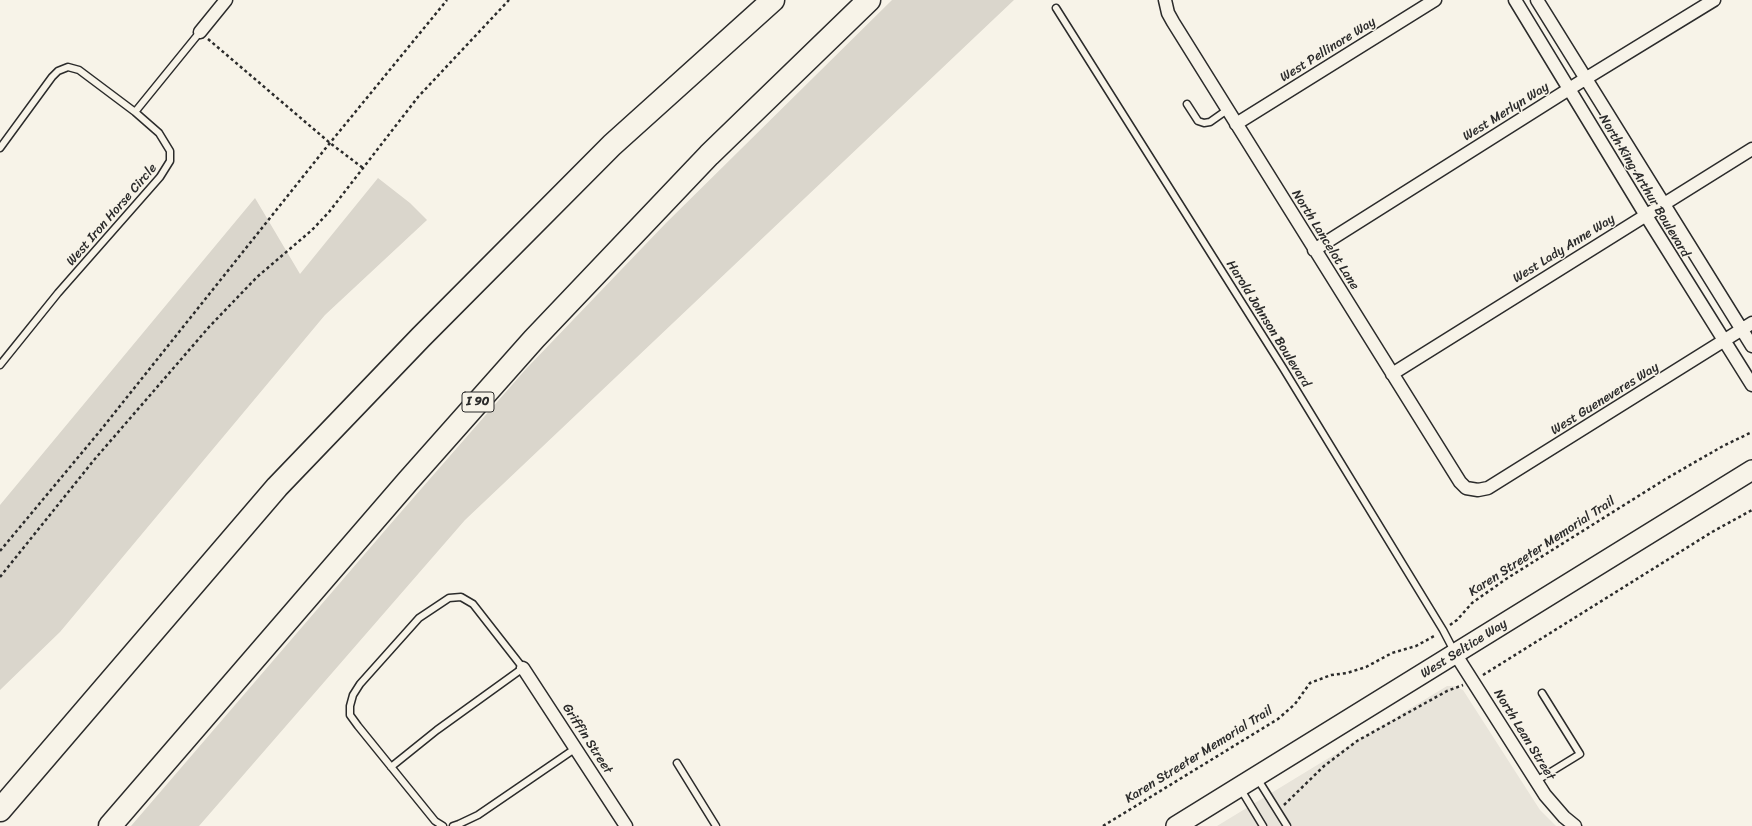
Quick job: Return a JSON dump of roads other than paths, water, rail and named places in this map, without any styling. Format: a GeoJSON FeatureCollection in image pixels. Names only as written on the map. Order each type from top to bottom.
{"type":"FeatureCollection","features":[{"type":"Feature","properties":{"kind":"highway"},"geometry":{"type":"LineString","coordinates":[[0,810],[282,482],[421,337],[612,145],[773,0]]}},
{"type":"Feature","properties":{"kind":"highway","name":"I 90"},"geometry":{"type":"LineString","coordinates":[[110,826],[408,481],[534,339],[709,155],[869,0]]}},
{"type":"Feature","properties":{"kind":"main road","name":"West Seltice Way"},"geometry":{"type":"LineString","coordinates":[[1176,826],[1456,655],[1752,470]]}},
{"type":"Feature","properties":{"kind":"street"},"geometry":{"type":"LineString","coordinates":[[200,32],[226,0]]}},
{"type":"Feature","properties":{"kind":"street","name":"North Lancelot Lane"},"geometry":{"type":"LineString","coordinates":[[1165,0],[1168,13],[1173,22],[1314,250],[1460,482],[1470,489]]}},
{"type":"Feature","properties":{"kind":"street","name":"West Pellinore Way"},"geometry":{"type":"LineString","coordinates":[[1236,124],[1435,0]]}},
{"type":"Feature","properties":{"kind":"street","name":"North King Arthur Boulevard"},"geometry":{"type":"LineString","coordinates":[[1515,0],[1752,386]]}},
{"type":"Feature","properties":{"kind":"street","name":"North King Arthur Boulevard"},"geometry":{"type":"LineString","coordinates":[[1537,0],[1663,204],[1747,326],[1752,346]]}},
{"type":"Feature","properties":{"kind":"street","name":"West Merlyn Way"},"geometry":{"type":"LineString","coordinates":[[1314,250],[1585,78],[1714,0]]}},
{"type":"Feature","properties":{"kind":"street","name":"West Lady Anne Way"},"geometry":{"type":"LineString","coordinates":[[1392,374],[1645,214],[1752,149]]}},
{"type":"Feature","properties":{"kind":"street","name":"West Gueneveres Way"},"geometry":{"type":"LineString","coordinates":[[1470,489],[1478,490],[1493,485],[1747,326]]}},
{"type":"Feature","properties":{"kind":"street","name":"North Lean Street"},"geometry":{"type":"LineString","coordinates":[[1456,655],[1545,795],[1564,817],[1575,826]]}},
{"type":"Feature","properties":{"kind":"street","name":"Griffin Street"},"geometry":{"type":"LineString","coordinates":[[523,668],[576,747],[626,826]]}},
{"type":"Feature","properties":{"kind":"lane","name":"Harold Johnson Boulevard"},"geometry":{"type":"LineString","coordinates":[[1056,8],[1283,368],[1443,630],[1456,655]]}},
{"type":"Feature","properties":{"kind":"lane"},"geometry":{"type":"LineString","coordinates":[[135,112],[200,32]]}},
{"type":"Feature","properties":{"kind":"lane","name":"West Iron Horse Circle"},"geometry":{"type":"LineString","coordinates":[[0,148],[52,77],[58,71],[68,67],[79,70],[135,112],[159,133],[170,151],[170,161],[167,169],[58,293],[0,365]]}},
{"type":"Feature","properties":{"kind":"lane"},"geometry":{"type":"LineString","coordinates":[[1187,104],[1198,121],[1204,123],[1210,122],[1227,110]]}},
{"type":"Feature","properties":{"kind":"lane"},"geometry":{"type":"LineString","coordinates":[[391,767],[437,730],[523,668],[473,604],[461,597],[449,598],[419,618],[360,684],[353,695],[350,706],[350,715],[391,767],[434,821],[439,825],[444,826]]}},
{"type":"Feature","properties":{"kind":"lane"},"geometry":{"type":"LineString","coordinates":[[1536,781],[1580,754],[1542,693]]}},
{"type":"Feature","properties":{"kind":"lane"},"geometry":{"type":"LineString","coordinates":[[452,826],[478,815],[576,747]]}},
{"type":"Feature","properties":{"kind":"lane"},"geometry":{"type":"LineString","coordinates":[[677,763],[716,826]]}},
{"type":"Feature","properties":{"kind":"lane"},"geometry":{"type":"LineString","coordinates":[[1256,776],[1287,826]]}},
{"type":"Feature","properties":{"kind":"lane"},"geometry":{"type":"LineString","coordinates":[[1239,787],[1263,826]]}}]}
